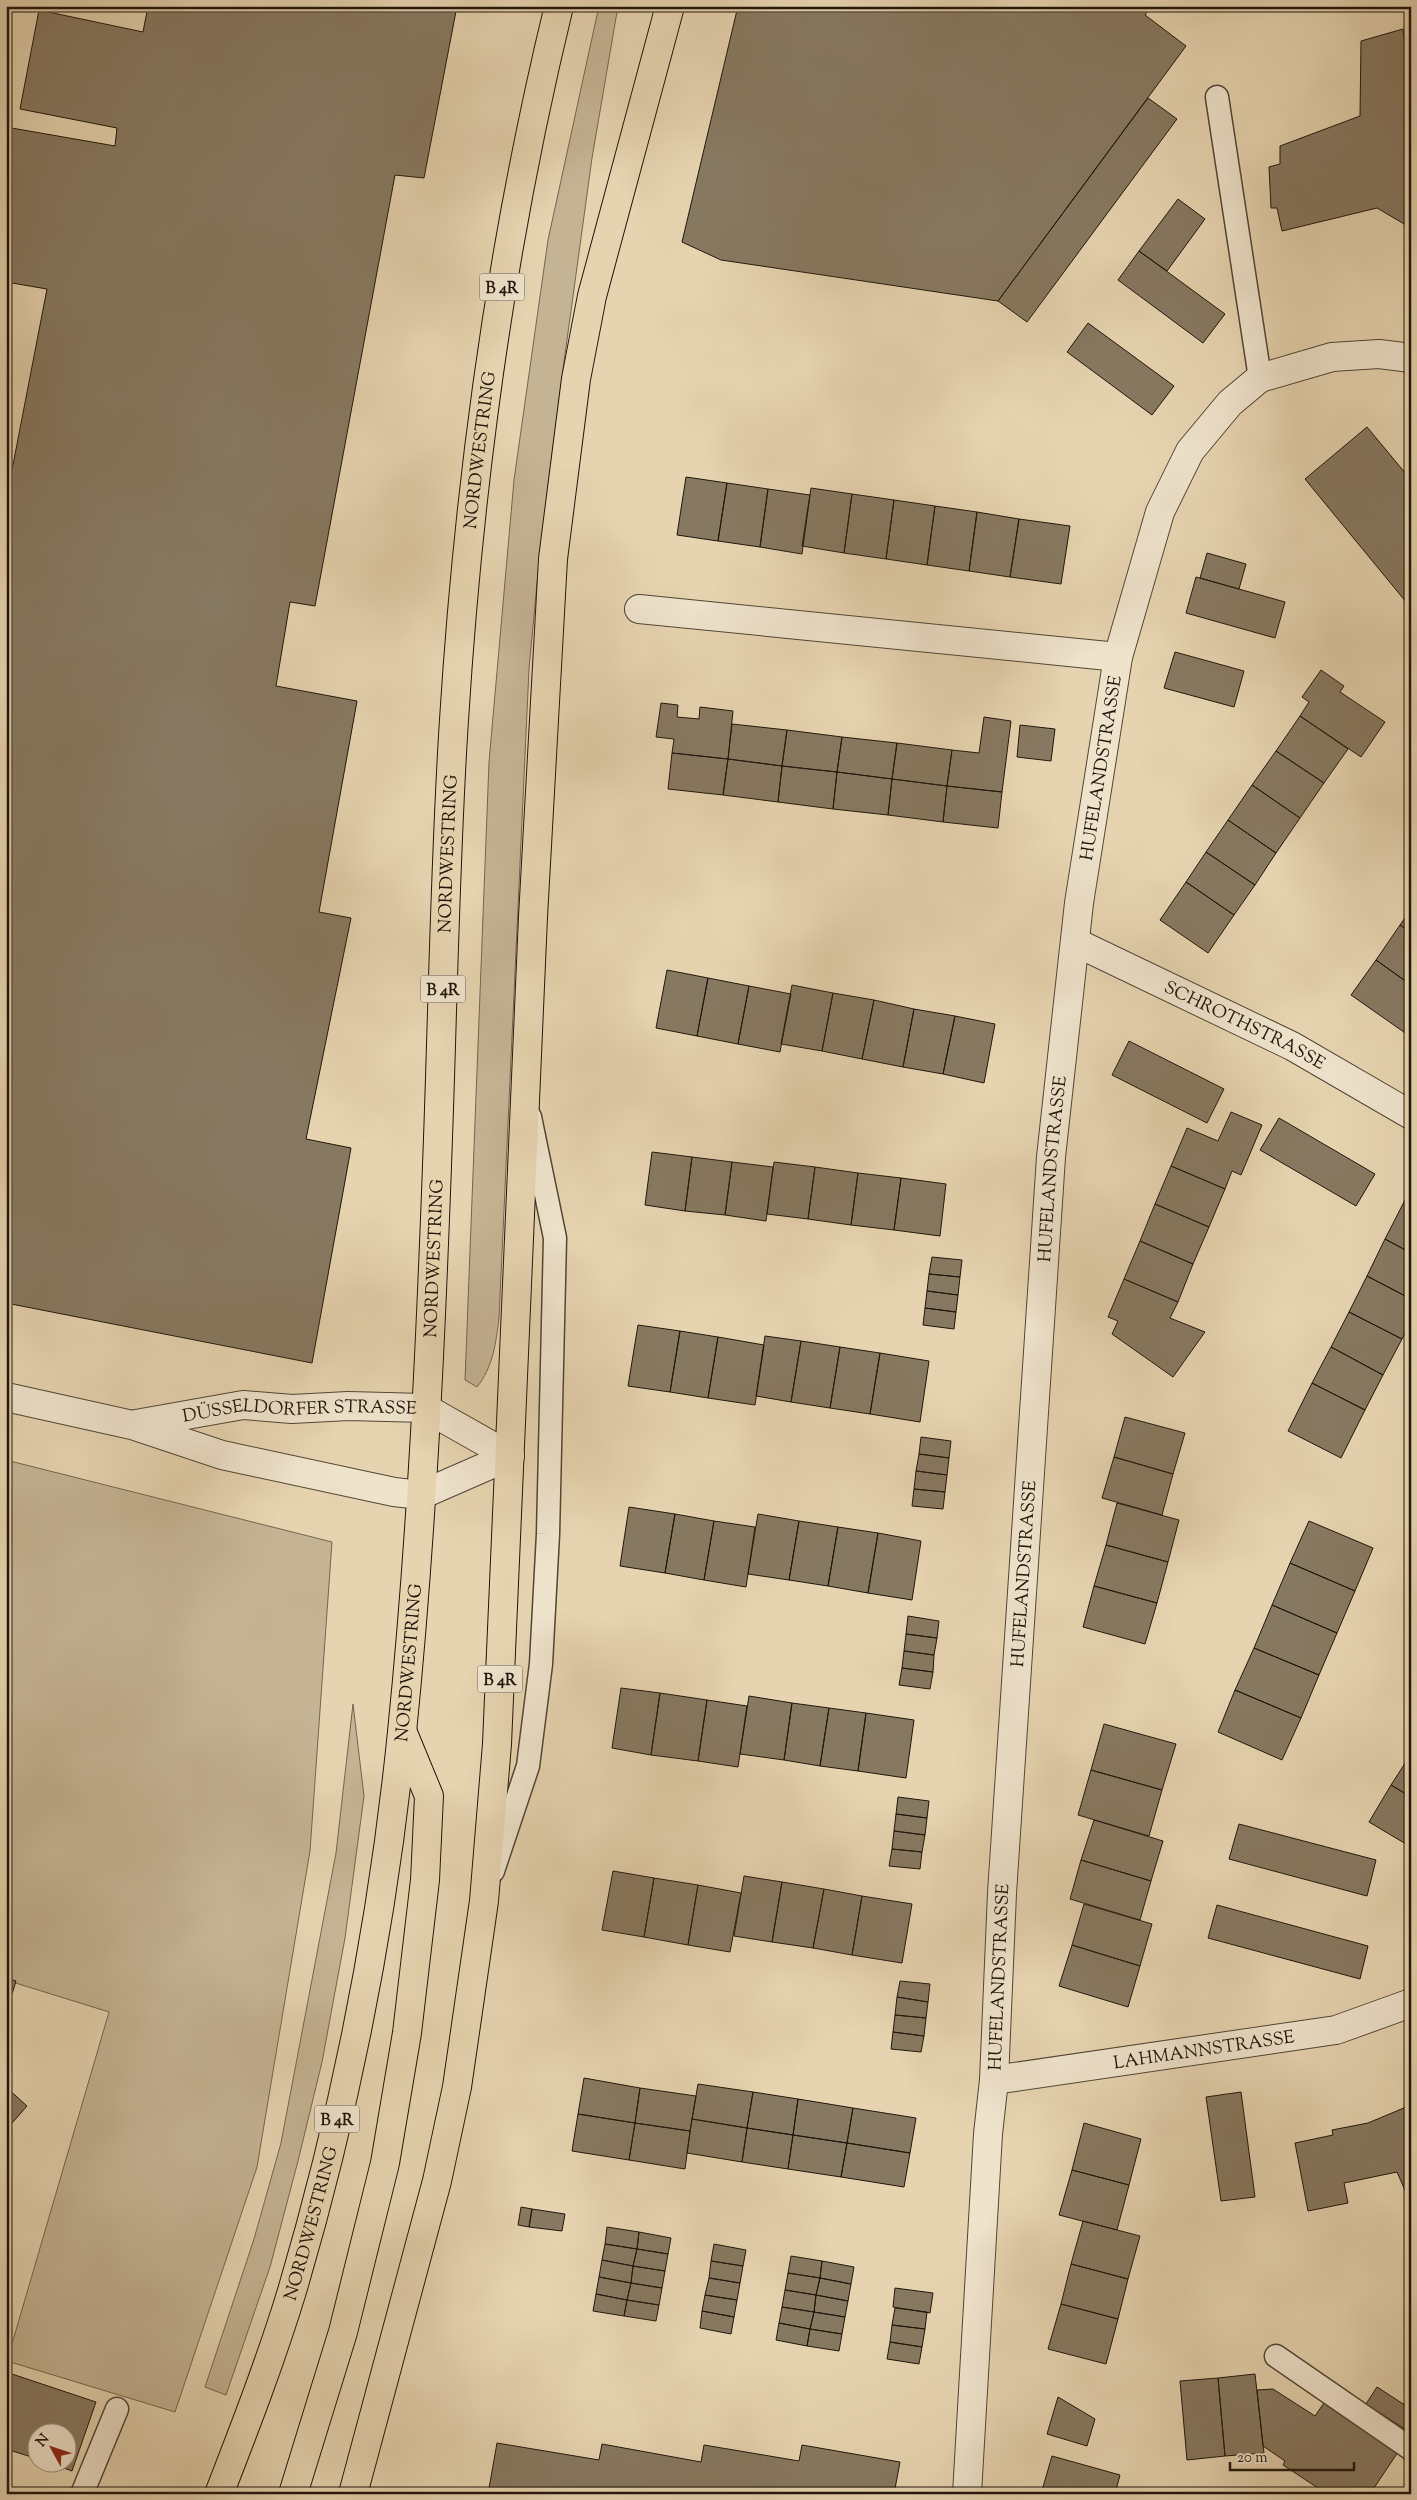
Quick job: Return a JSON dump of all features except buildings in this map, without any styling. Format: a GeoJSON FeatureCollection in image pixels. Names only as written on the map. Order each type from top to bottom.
{"type":"FeatureCollection","features":[{"type":"Feature","properties":{"kind":"main road","name":"NORDWESTRING"},"geometry":{"type":"LineString","coordinates":[[218,2494],[249,2418],[281,2325],[332,2140],[358,2026],[376,1922],[402,1731],[421,1495],[432,1304],[454,722],[466,571],[495,326],[537,103],[559,6]]}},
{"type":"Feature","properties":{"kind":"main road","name":"B 4R"},"geometry":{"type":"LineString","coordinates":[[353,2494],[437,2181],[457,2087],[484,1900],[497,1744],[525,1092],[547,646],[554,559],[565,456],[576,379],[592,296],[670,6]]}},
{"type":"Feature","properties":{"kind":"main road"},"geometry":{"type":"LineString","coordinates":[[293,2494],[324,2396],[352,2295],[385,2163],[407,2033],[424,1889],[429,1796],[402,1731]]}},
{"type":"Feature","properties":{"kind":"street","name":"HUFELANDSTRASSE"},"geometry":{"type":"LineString","coordinates":[[967,2494],[988,2134],[994,2080],[1003,1873],[1051,1156],[1079,903],[1118,657],[1160,512],[1190,451],[1230,403],[1260,378],[1332,357],[1379,354],[1411,358]]}},
{"type":"Feature","properties":{"kind":"street","name":"HUFELANDSTRASSE"},"geometry":{"type":"LineString","coordinates":[[639,609],[1118,657]]}},
{"type":"Feature","properties":{"kind":"street","name":"SCHROTHSTRASSE"},"geometry":{"type":"LineString","coordinates":[[1075,942],[1292,1046],[1411,1115]]}},
{"type":"Feature","properties":{"kind":"street","name":"DÜSSELDORFER STRASSE"},"geometry":{"type":"LineString","coordinates":[[6,1397],[132,1425],[222,1455],[394,1492],[421,1495]]}},
{"type":"Feature","properties":{"kind":"street","name":"DÜSSELDORFER STRASSE"},"geometry":{"type":"LineString","coordinates":[[132,1425],[243,1406],[292,1409],[348,1406],[425,1408],[510,1456]]}},
{"type":"Feature","properties":{"kind":"street"},"geometry":{"type":"LineString","coordinates":[[421,1495],[510,1456]]}},
{"type":"Feature","properties":{"kind":"street","name":"LAHMANNSTRASSE"},"geometry":{"type":"LineString","coordinates":[[994,2080],[1336,2030],[1411,2003]]}},
{"type":"Feature","properties":{"kind":"lane"},"geometry":{"type":"LineString","coordinates":[[1217,97],[1260,378]]}},
{"type":"Feature","properties":{"kind":"lane"},"geometry":{"type":"LineString","coordinates":[[484,1900],[528,1766],[542,1636],[548,1534],[555,1238],[525,1092]]}},
{"type":"Feature","properties":{"kind":"lane"},"geometry":{"type":"LineString","coordinates":[[1276,2356],[1411,2449]]}},
{"type":"Feature","properties":{"kind":"lane"},"geometry":{"type":"LineString","coordinates":[[82,2494],[117,2409]]}},
{"type":"Feature","properties":{"kind":"shaded area"},"geometry":{"type":"Polygon","coordinates":[[[599,6],[618,6],[592,158],[540,551],[529,669],[499,1318],[495,1346],[490,1363],[477,1387],[465,1380],[489,762],[514,480],[548,240],[599,6]]]}},
{"type":"Feature","properties":{"kind":"shaded area"},"geometry":{"type":"Polygon","coordinates":[[[6,1460],[332,1542],[310,1851],[257,2167],[175,2412],[7,2361],[109,2012],[6,1980],[6,1460]]]}},
{"type":"Feature","properties":{"kind":"shaded area"},"geometry":{"type":"Polygon","coordinates":[[[353,1704],[364,1796],[345,1938],[322,2062],[298,2161],[270,2267],[226,2395],[205,2387],[254,2239],[281,2143],[336,1853],[353,1704]]]}}]}
